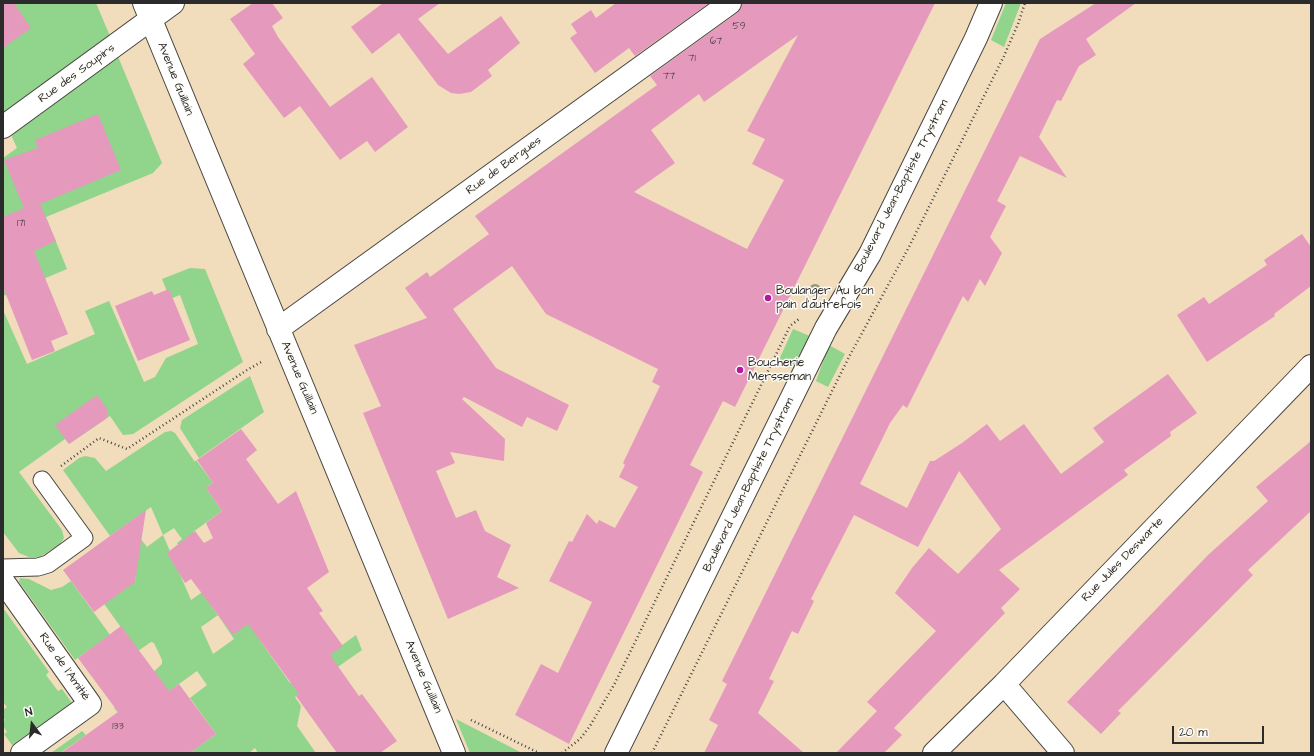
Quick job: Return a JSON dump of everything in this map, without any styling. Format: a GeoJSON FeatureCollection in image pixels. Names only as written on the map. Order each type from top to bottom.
{"type":"FeatureCollection","features":[{"type":"Feature","properties":{"kind":"street","name":"Rue des Soupirs"},"geometry":{"type":"LineString","coordinates":[[3,127],[147,12],[173,3]]}},
{"type":"Feature","properties":{"kind":"street","name":"Rue de Bergues"},"geometry":{"type":"LineString","coordinates":[[278,329],[730,3]]}},
{"type":"Feature","properties":{"kind":"street","name":"Boulevard Jean-Baptiste Trystram"},"geometry":{"type":"LineString","coordinates":[[616,753],[826,328],[870,254],[970,51],[991,3]]}},
{"type":"Feature","properties":{"kind":"street","name":"Avenue Guillain"},"geometry":{"type":"LineString","coordinates":[[147,12],[454,753]]}},
{"type":"Feature","properties":{"kind":"street","name":"Rue Jules Deswarte"},"geometry":{"type":"LineString","coordinates":[[934,753],[1004,684],[1311,366]]}},
{"type":"Feature","properties":{"kind":"street","name":"Rue de l'Amitié"},"geometry":{"type":"LineString","coordinates":[[3,581],[90,704],[22,753]]}},
{"type":"Feature","properties":{"kind":"street"},"geometry":{"type":"LineString","coordinates":[[1004,684],[1063,753]]}},
{"type":"Feature","properties":{"kind":"lane"},"geometry":{"type":"LineString","coordinates":[[3,568],[38,567],[48,564],[84,538],[42,480]]}},
{"type":"Feature","properties":{"kind":"path"},"geometry":{"type":"LineString","coordinates":[[652,753],[846,362],[910,245],[997,70],[1018,24],[1025,3]]}},
{"type":"Feature","properties":{"kind":"path"},"geometry":{"type":"LineString","coordinates":[[42,480],[99,438],[127,449],[247,370],[287,349]]}},
{"type":"Feature","properties":{"kind":"path"},"geometry":{"type":"LineString","coordinates":[[434,704],[539,753]]}},
{"type":"Feature","properties":{"kind":"green space"},"geometry":{"type":"Polygon","coordinates":[[[3,3],[96,3],[112,41],[3,119],[3,3]]]}},
{"type":"Feature","properties":{"kind":"green space"},"geometry":{"type":"Polygon","coordinates":[[[1006,3],[1021,3],[1004,47],[991,40],[1006,3]]]}},
{"type":"Feature","properties":{"kind":"green space"},"geometry":{"type":"Polygon","coordinates":[[[117,54],[162,163],[153,173],[46,217],[67,269],[3,296],[3,158],[17,148],[12,137],[13,132],[117,54]]]}},
{"type":"Feature","properties":{"kind":"green space"},"geometry":{"type":"Polygon","coordinates":[[[190,268],[205,269],[243,362],[133,434],[123,435],[110,416],[69,444],[65,439],[19,472],[62,530],[64,538],[60,544],[40,557],[29,557],[19,553],[3,532],[3,310],[27,364],[95,334],[85,311],[109,301],[144,382],[155,377],[166,358],[198,344],[180,295],[170,299],[162,279],[190,268]]]}},
{"type":"Feature","properties":{"kind":"green space"},"geometry":{"type":"Polygon","coordinates":[[[793,329],[812,337],[791,368],[778,362],[793,329]]]}},
{"type":"Feature","properties":{"kind":"green space"},"geometry":{"type":"Polygon","coordinates":[[[829,345],[845,354],[828,387],[816,381],[829,345]]]}},
{"type":"Feature","properties":{"kind":"green space"},"geometry":{"type":"Polygon","coordinates":[[[250,376],[264,412],[199,458],[180,428],[182,420],[250,376]]]}},
{"type":"Feature","properties":{"kind":"green space"},"geometry":{"type":"Polygon","coordinates":[[[171,431],[175,433],[195,462],[196,460],[213,483],[206,488],[222,511],[193,532],[209,553],[193,565],[177,543],[182,539],[174,528],[163,535],[151,507],[110,536],[63,470],[79,458],[85,456],[95,458],[106,471],[165,432],[171,431]]]}},
{"type":"Feature","properties":{"kind":"green space"},"geometry":{"type":"Polygon","coordinates":[[[163,535],[191,600],[211,586],[222,600],[212,607],[218,615],[290,616],[259,639],[290,683],[356,635],[362,650],[295,697],[301,706],[297,726],[316,753],[258,753],[255,748],[249,753],[190,753],[216,734],[190,698],[207,685],[197,671],[126,722],[114,708],[154,680],[151,674],[162,664],[162,660],[154,643],[151,642],[138,651],[102,601],[135,581],[136,576],[119,552],[140,538],[147,547],[163,535]],[[218,615],[201,627],[213,654],[234,639],[218,615]]]}},
{"type":"Feature","properties":{"kind":"green space"},"geometry":{"type":"Polygon","coordinates":[[[20,578],[29,579],[51,590],[62,587],[71,581],[110,635],[75,660],[19,582],[20,578]]]}},
{"type":"Feature","properties":{"kind":"green space"},"geometry":{"type":"Polygon","coordinates":[[[3,608],[49,672],[46,675],[58,691],[62,689],[72,703],[12,745],[4,734],[7,732],[3,726],[3,722],[5,720],[3,710],[7,707],[3,702],[3,608]]]}},
{"type":"Feature","properties":{"kind":"green space"},"geometry":{"type":"Polygon","coordinates":[[[456,719],[522,753],[470,753],[456,719]]]}},
{"type":"Feature","properties":{"kind":"green space"},"geometry":{"type":"Polygon","coordinates":[[[82,731],[86,735],[60,753],[51,753],[82,731]]]}},
{"type":"Feature","properties":{"kind":"building"},"geometry":{"type":"Polygon","coordinates":[[[3,3],[14,3],[31,28],[3,48],[3,3]]]}},
{"type":"Feature","properties":{"kind":"building"},"geometry":{"type":"Polygon","coordinates":[[[253,3],[272,3],[283,18],[272,26],[278,37],[330,107],[372,77],[408,127],[375,152],[367,141],[340,160],[300,106],[284,118],[243,64],[255,54],[230,19],[253,3]]]}},
{"type":"Feature","properties":{"kind":"building"},"geometry":{"type":"Polygon","coordinates":[[[383,3],[440,3],[418,19],[448,54],[501,16],[520,43],[488,70],[492,76],[471,92],[459,94],[451,93],[438,85],[399,33],[372,54],[351,27],[383,3]]]}},
{"type":"Feature","properties":{"kind":"building"},"geometry":{"type":"Polygon","coordinates":[[[616,3],[709,3],[635,56],[629,48],[595,73],[570,38],[577,33],[571,24],[591,10],[596,18],[616,3]]]}},
{"type":"Feature","properties":{"kind":"building"},"geometry":{"type":"Polygon","coordinates":[[[742,3],[935,3],[735,407],[723,401],[690,465],[703,472],[569,744],[515,715],[541,664],[558,673],[592,602],[549,581],[569,541],[572,542],[587,514],[597,524],[599,520],[615,528],[638,487],[619,477],[625,465],[623,463],[660,386],[652,382],[658,369],[546,314],[512,266],[453,309],[496,368],[569,405],[557,431],[527,417],[522,427],[464,397],[462,399],[505,439],[504,461],[450,452],[455,463],[436,471],[456,518],[476,510],[485,531],[511,545],[497,577],[519,588],[448,619],[363,413],[381,406],[354,345],[427,318],[405,288],[427,272],[430,277],[489,234],[475,216],[657,85],[650,76],[737,13],[741,8],[742,3]],[[798,35],[704,102],[699,94],[651,130],[675,163],[634,192],[747,249],[784,180],[752,164],[765,139],[747,131],[798,35]]]}},
{"type":"Feature","properties":{"kind":"building"},"geometry":{"type":"Polygon","coordinates":[[[1096,3],[1136,3],[1086,39],[1096,55],[1079,66],[1061,101],[1057,100],[1039,137],[1067,178],[1020,156],[997,201],[1006,206],[990,237],[1002,253],[985,286],[980,279],[968,302],[963,296],[907,408],[903,405],[890,423],[860,484],[907,508],[930,461],[934,461],[962,443],[987,424],[1000,441],[1024,424],[1061,474],[1104,442],[1093,428],[1168,374],[1197,413],[1170,432],[1171,436],[1124,470],[1128,475],[999,570],[1020,589],[1001,608],[1005,613],[894,728],[902,735],[884,753],[836,753],[877,711],[867,702],[936,631],[895,593],[912,568],[929,548],[958,574],[1001,529],[959,471],[918,547],[854,515],[811,599],[814,601],[798,634],[792,631],[769,679],[774,681],[758,713],[804,753],[704,753],[718,725],[709,720],[727,684],[722,681],[1040,39],[1096,3]]]}},
{"type":"Feature","properties":{"kind":"building"},"geometry":{"type":"Polygon","coordinates":[[[98,114],[121,170],[40,204],[56,241],[34,251],[68,334],[51,341],[55,351],[32,360],[3,287],[3,217],[24,208],[4,160],[38,148],[35,140],[98,114]]]}},
{"type":"Feature","properties":{"kind":"building"},"geometry":{"type":"Polygon","coordinates":[[[1302,234],[1311,247],[1311,286],[1274,314],[1275,316],[1207,362],[1177,315],[1204,297],[1209,304],[1267,265],[1264,260],[1302,234]]]}},
{"type":"Feature","properties":{"kind":"building"},"geometry":{"type":"Polygon","coordinates":[[[169,289],[190,340],[138,361],[115,306],[152,291],[154,295],[169,289]]]}},
{"type":"Feature","properties":{"kind":"building"},"geometry":{"type":"Polygon","coordinates":[[[97,395],[107,409],[107,418],[69,444],[55,425],[97,395]]]}},
{"type":"Feature","properties":{"kind":"building"},"geometry":{"type":"Polygon","coordinates":[[[241,429],[257,450],[246,459],[278,504],[296,491],[329,572],[307,588],[323,611],[319,613],[343,646],[330,655],[359,696],[362,694],[397,741],[380,753],[337,753],[296,696],[299,694],[248,624],[233,635],[191,579],[185,583],[167,553],[195,531],[204,543],[213,538],[206,523],[222,511],[206,488],[213,483],[197,460],[241,429]]]}},
{"type":"Feature","properties":{"kind":"building"},"geometry":{"type":"Polygon","coordinates":[[[1311,441],[1311,511],[1248,570],[1253,575],[1118,711],[1121,713],[1101,734],[1067,702],[1208,555],[1268,501],[1256,487],[1311,441]]]}},
{"type":"Feature","properties":{"kind":"building"},"geometry":{"type":"Polygon","coordinates":[[[146,510],[135,582],[94,612],[63,570],[146,510]]]}},
{"type":"Feature","properties":{"kind":"building"},"geometry":{"type":"Polygon","coordinates":[[[121,626],[169,691],[179,684],[216,734],[190,753],[61,753],[118,712],[78,658],[121,626]]]}},
{"type":"Feature","properties":{"kind":"place","name":"Boulanger Au bon pain d'autrefois"},"geometry":{"type":"Point","coordinates":[768,298]}},
{"type":"Feature","properties":{"kind":"place","name":"Boucherie Mersseman"},"geometry":{"type":"Point","coordinates":[740,370]}}]}
